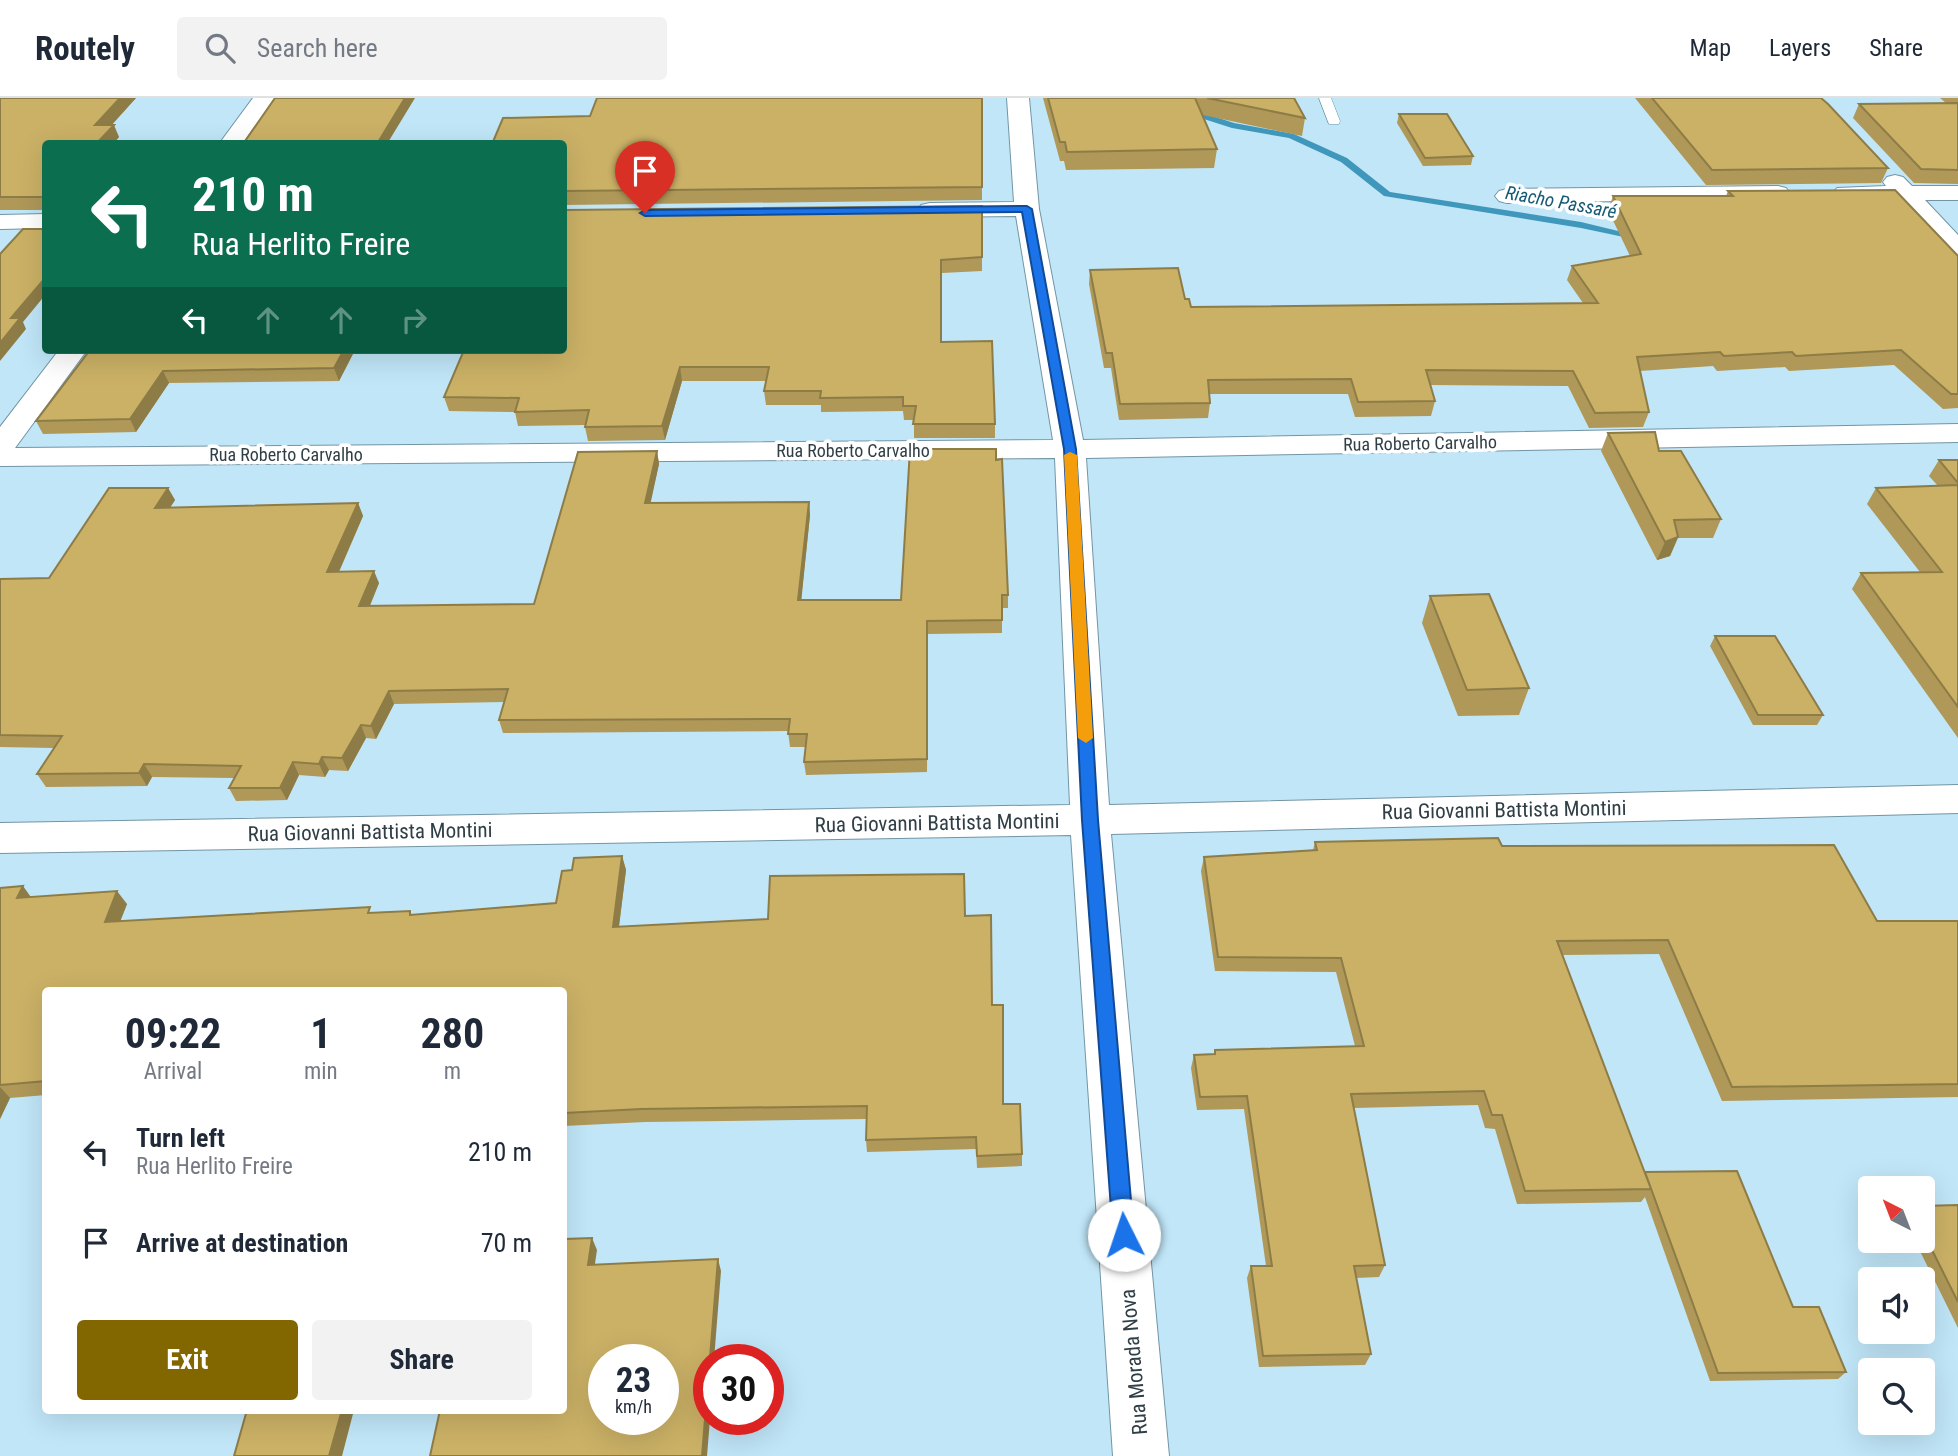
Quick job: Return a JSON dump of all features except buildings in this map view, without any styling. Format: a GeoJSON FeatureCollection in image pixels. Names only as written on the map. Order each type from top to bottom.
{"type":"FeatureCollection","features":[{"type":"Feature","properties":{"kind":"street"},"geometry":{"type":"LineString","coordinates":[[233,140],[264,98]]}},
{"type":"Feature","properties":{"kind":"street","name":"Rua Morada Nova"},"geometry":{"type":"LineString","coordinates":[[1018,98],[1027,209],[1070,449],[1090,820],[1142,1456]]}},
{"type":"Feature","properties":{"kind":"street"},"geometry":{"type":"LineString","coordinates":[[1879,164],[1958,250]]}},
{"type":"Feature","properties":{"kind":"street"},"geometry":{"type":"LineString","coordinates":[[1507,196],[1795,193]]}},
{"type":"Feature","properties":{"kind":"street"},"geometry":{"type":"LineString","coordinates":[[1822,193],[1958,193]]}},
{"type":"Feature","properties":{"kind":"street"},"geometry":{"type":"LineString","coordinates":[[904,210],[1027,209]]}},
{"type":"Feature","properties":{"kind":"street"},"geometry":{"type":"LineString","coordinates":[[0,222],[42,221]]}},
{"type":"Feature","properties":{"kind":"street"},"geometry":{"type":"LineString","coordinates":[[0,447],[70,354]]}},
{"type":"Feature","properties":{"kind":"street","name":"Rua Roberto Carvalho"},"geometry":{"type":"LineString","coordinates":[[0,457],[1070,449],[1958,433]]}},
{"type":"Feature","properties":{"kind":"street","name":"Rua Giovanni Battista Montini"},"geometry":{"type":"LineString","coordinates":[[0,838],[1090,820],[1958,799]]}},
{"type":"Feature","properties":{"kind":"lane"},"geometry":{"type":"LineString","coordinates":[[1325,98],[1334,121]]}},
{"type":"Feature","properties":{"kind":"waterway","name":"Riacho Passaré"},"geometry":{"type":"LineString","coordinates":[[1174,98],[1188,111],[1232,125],[1291,136],[1344,160],[1387,194],[1581,225],[1638,237]]}},
{"type":"Feature","properties":{"kind":"slow traffic"},"geometry":{"type":"LineString","coordinates":[[1070,455],[1086,738]]}},
{"type":"Feature","properties":{"kind":"route"},"geometry":{"type":"LineString","coordinates":[[645,213],[1027,209],[1070,449],[1090,820],[1124,1235]]}}]}
